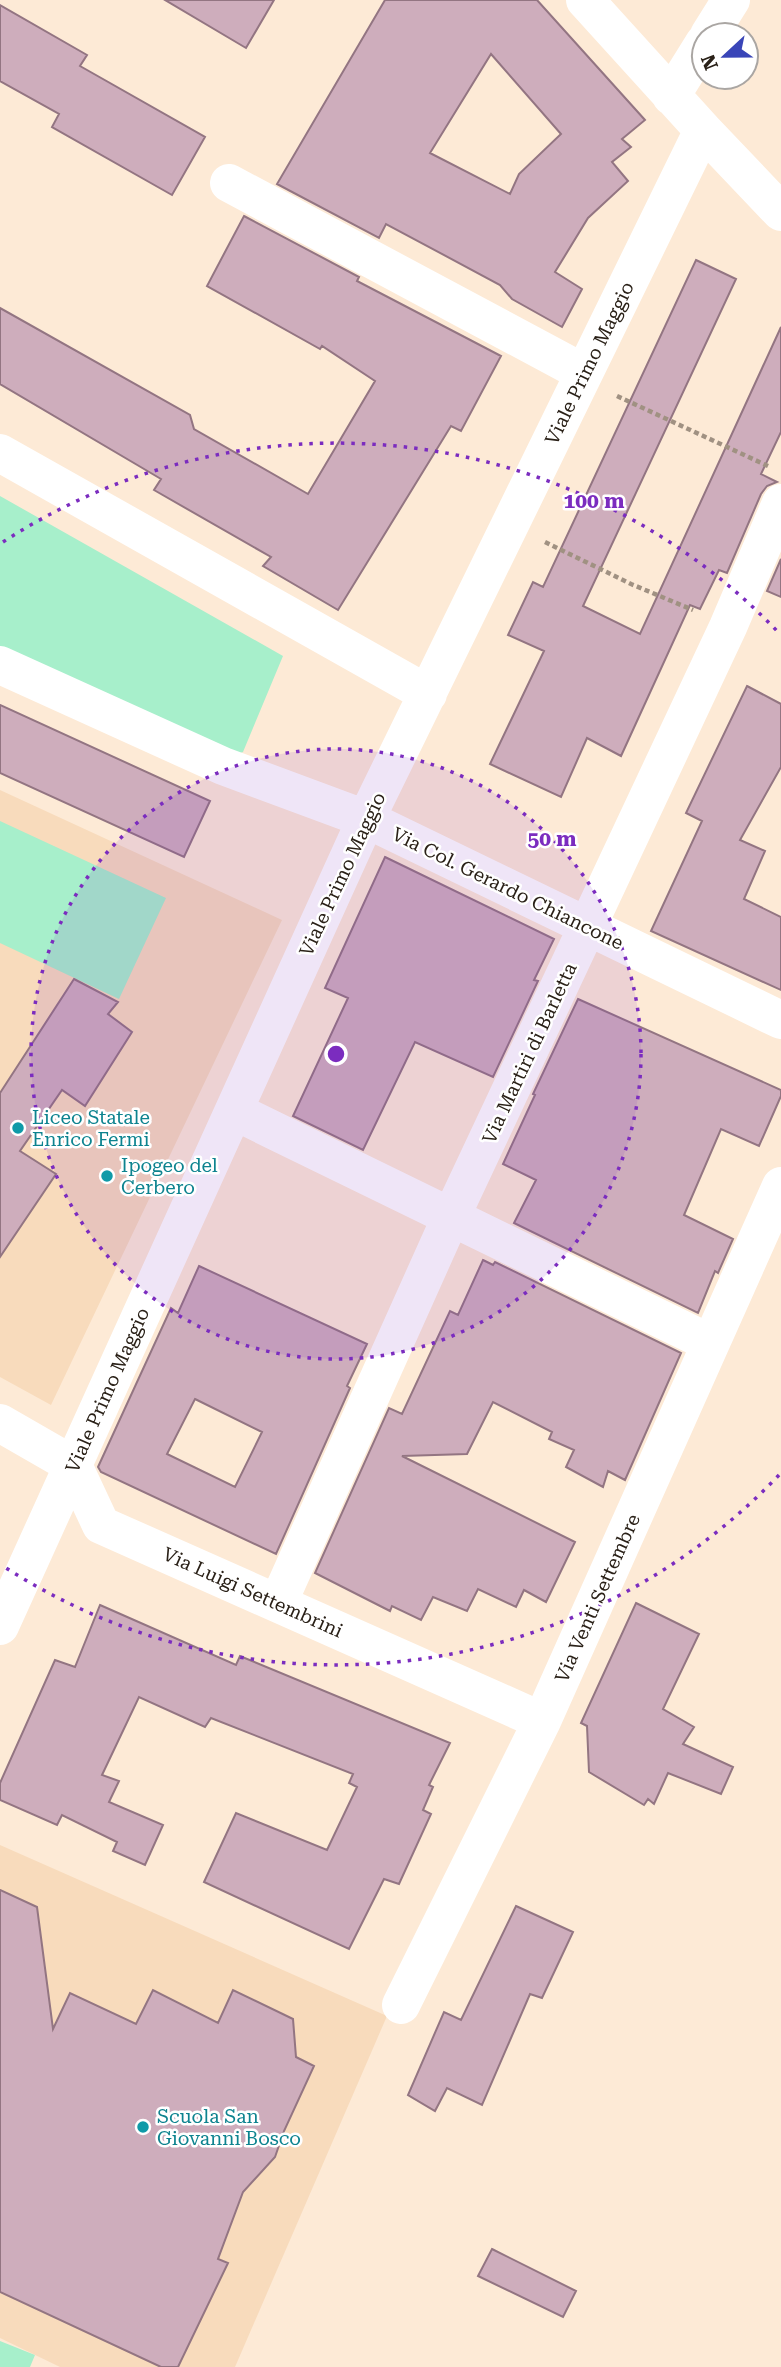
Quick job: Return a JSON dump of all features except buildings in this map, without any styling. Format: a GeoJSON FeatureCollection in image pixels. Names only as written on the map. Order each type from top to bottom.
{"type":"FeatureCollection","features":[{"type":"Feature","properties":{"kind":"street"},"geometry":{"type":"LineString","coordinates":[[585,0],[703,131],[781,212]]}},
{"type":"Feature","properties":{"kind":"street"},"geometry":{"type":"LineString","coordinates":[[718,21],[731,0]]}},
{"type":"Feature","properties":{"kind":"street"},"geometry":{"type":"LineString","coordinates":[[671,96],[690,65]]}},
{"type":"Feature","properties":{"kind":"street","name":"Viale Primo Maggio"},"geometry":{"type":"LineString","coordinates":[[0,1626],[366,819],[703,131]]}},
{"type":"Feature","properties":{"kind":"street"},"geometry":{"type":"LineString","coordinates":[[229,183],[582,377]]}},
{"type":"Feature","properties":{"kind":"street"},"geometry":{"type":"LineString","coordinates":[[0,453],[428,694]]}},
{"type":"Feature","properties":{"kind":"street","name":"Via Martiri di Barletta"},"geometry":{"type":"LineString","coordinates":[[278,1603],[451,1217],[728,627],[781,503]]}},
{"type":"Feature","properties":{"kind":"street","name":"Via Col. Gerardo Chiancone"},"geometry":{"type":"LineString","coordinates":[[0,665],[223,766],[366,819],[781,1020]]}},
{"type":"Feature","properties":{"kind":"street"},"geometry":{"type":"LineString","coordinates":[[234,1111],[710,1343]]}},
{"type":"Feature","properties":{"kind":"street","name":"Via Venti Settembre"},"geometry":{"type":"LineString","coordinates":[[401,2005],[542,1721],[781,1186]]}},
{"type":"Feature","properties":{"kind":"street"},"geometry":{"type":"LineString","coordinates":[[0,1423],[73,1465]]}},
{"type":"Feature","properties":{"kind":"street","name":"Via Luigi Settembrini"},"geometry":{"type":"LineString","coordinates":[[73,1465],[101,1525],[542,1721]]}},
{"type":"Feature","properties":{"kind":"path"},"geometry":{"type":"LineString","coordinates":[[582,377],[769,467]]}},
{"type":"Feature","properties":{"kind":"path"},"geometry":{"type":"LineString","coordinates":[[509,525],[728,627]]}},
{"type":"Feature","properties":{"kind":"shaded area"},"geometry":{"type":"Polygon","coordinates":[[[0,790],[282,920],[51,1405],[0,1377],[0,790]]]}},
{"type":"Feature","properties":{"kind":"shaded area","name":"Scuola San Giovanni Bosco"},"geometry":{"type":"Polygon","coordinates":[[[0,1845],[387,2016],[235,2367],[60,2367],[0,2338],[0,1845]]]}},
{"type":"Feature","properties":{"kind":"green space"},"geometry":{"type":"Polygon","coordinates":[[[0,496],[283,656],[243,752],[232,756],[0,649],[0,496]]]}},
{"type":"Feature","properties":{"kind":"green space"},"geometry":{"type":"Polygon","coordinates":[[[0,821],[166,898],[119,999],[0,943],[0,821]]]}},
{"type":"Feature","properties":{"kind":"green space"},"geometry":{"type":"Polygon","coordinates":[[[0,2341],[35,2355],[30,2367],[0,2367],[0,2341]]]}},
{"type":"Feature","properties":{"kind":"place","name":"Liceo Statale Enrico Fermi"},"geometry":{"type":"Point","coordinates":[18,1128]}},
{"type":"Feature","properties":{"kind":"place","name":"Ipogeo del Cerbero"},"geometry":{"type":"Point","coordinates":[107,1176]}},
{"type":"Feature","properties":{"kind":"place","name":"Scuola San Giovanni Bosco"},"geometry":{"type":"Point","coordinates":[143,2127]}}]}
